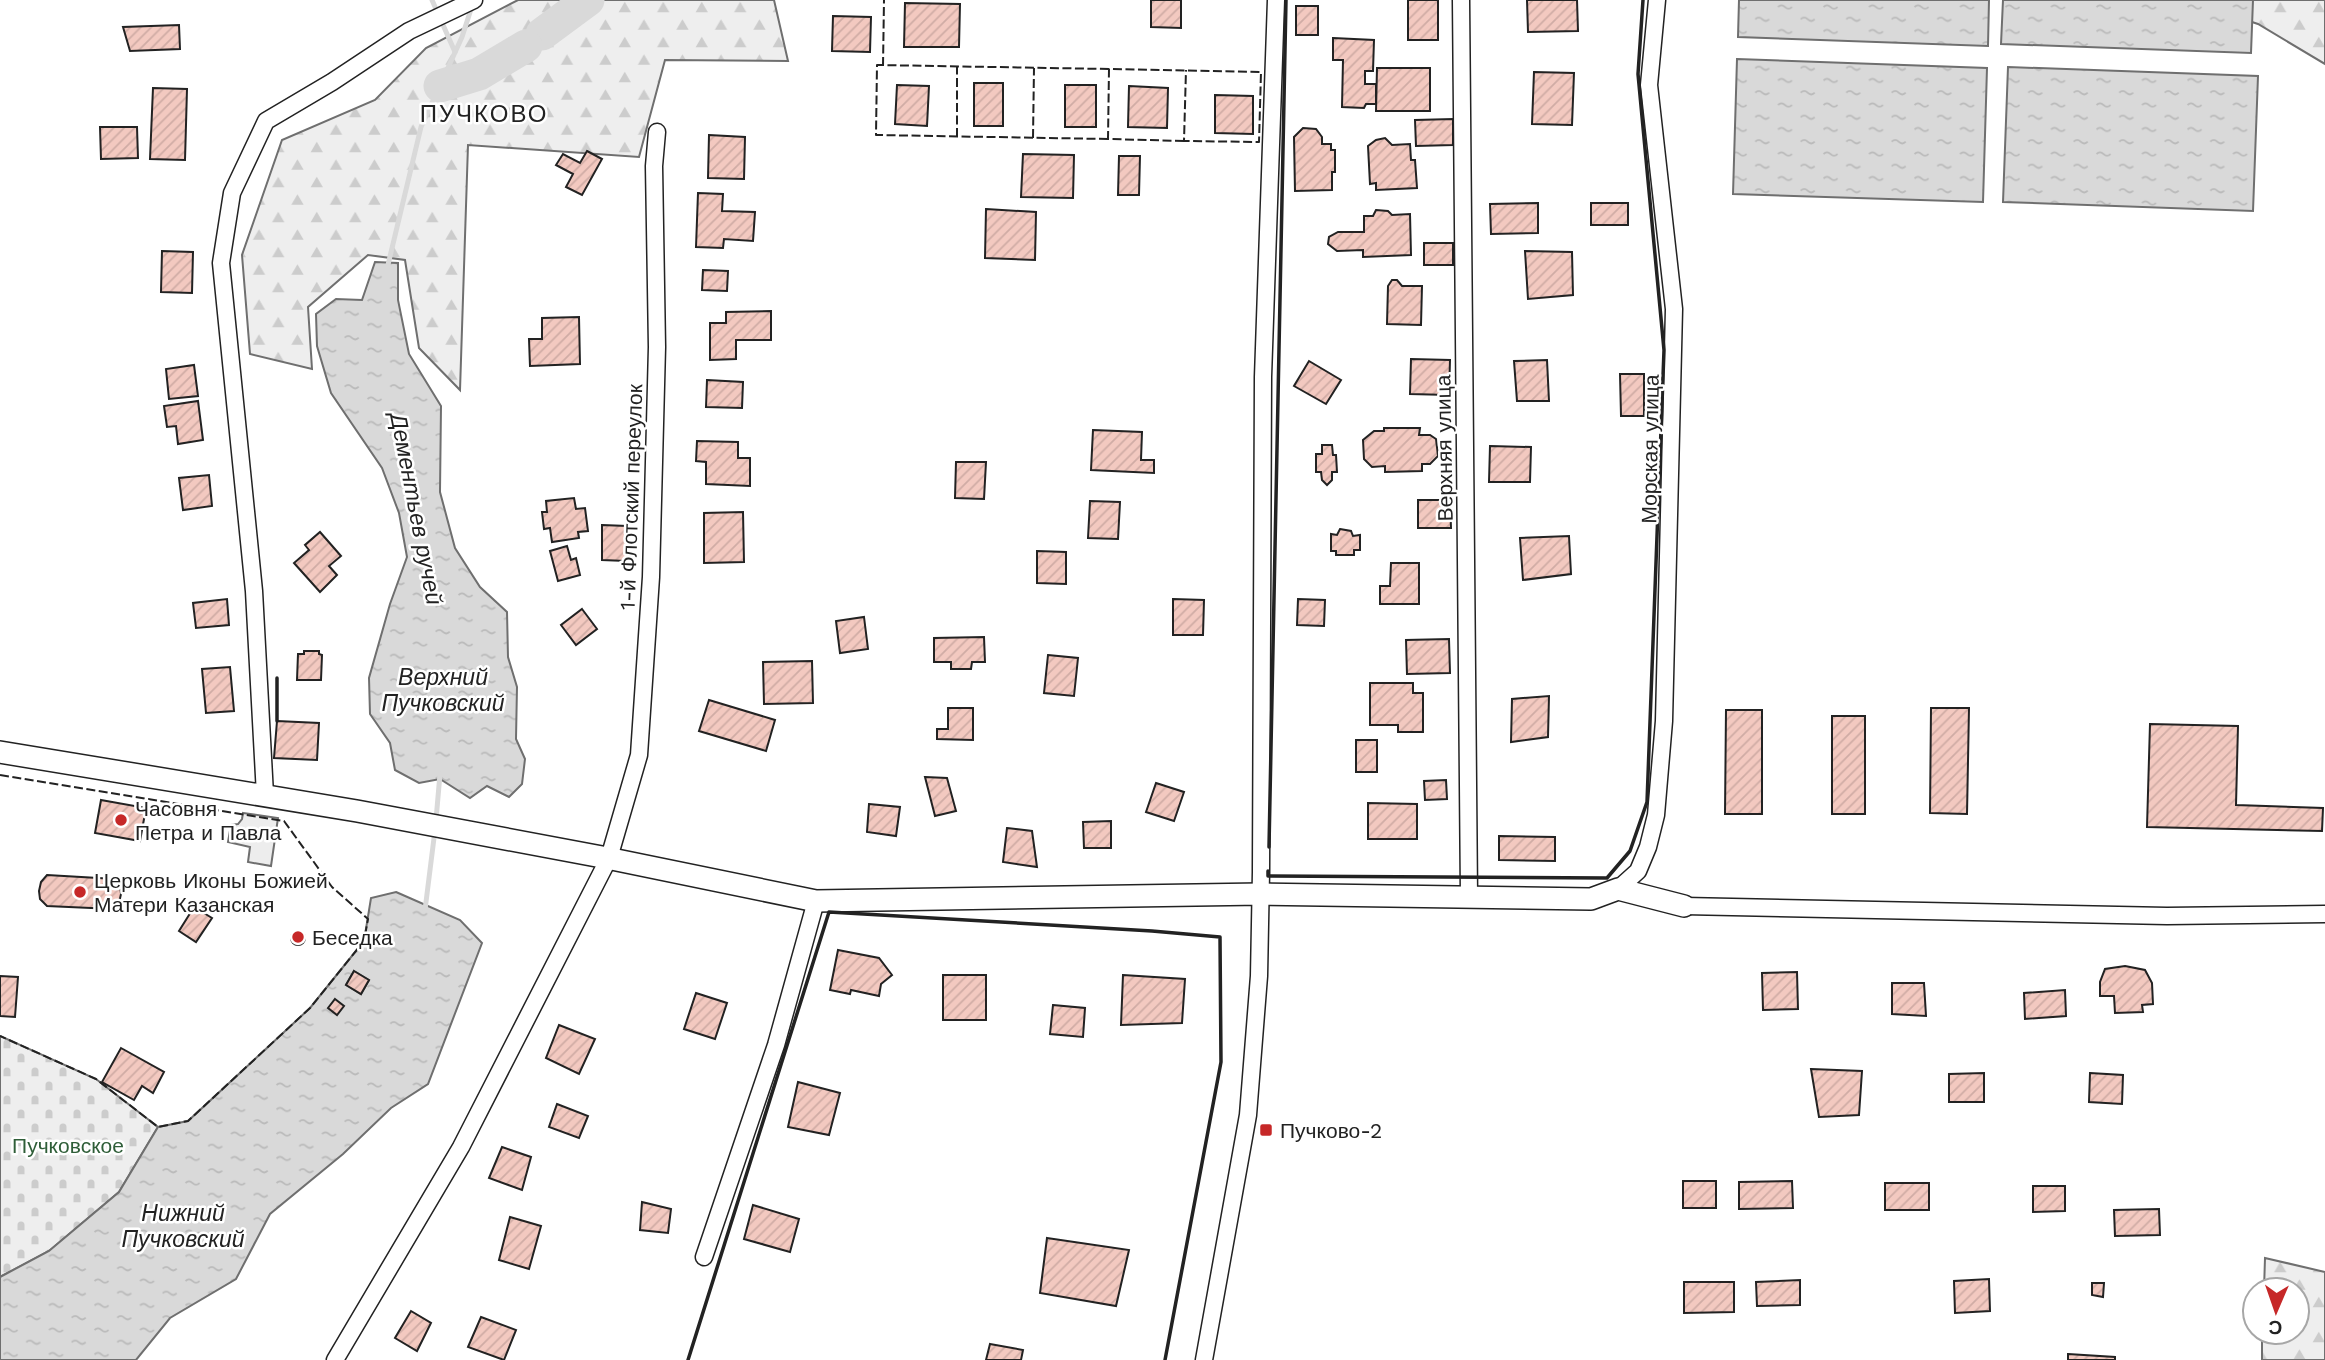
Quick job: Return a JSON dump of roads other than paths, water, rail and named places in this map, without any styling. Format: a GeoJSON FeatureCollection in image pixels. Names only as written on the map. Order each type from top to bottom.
{"type":"FeatureCollection","features":[{"type":"Feature","properties":{"kind":"street"},"geometry":{"type":"LineString","coordinates":[[265,795],[254,591],[220,263],[232,193],[265,121],[409,32],[474,0]]}},
{"type":"Feature","properties":{"kind":"street"},"geometry":{"type":"LineString","coordinates":[[1204,1360],[1248,1115],[1258,976],[1261,894],[1263,377],[1276,0]]}},
{"type":"Feature","properties":{"kind":"street","name":"Верхняя улица"},"geometry":{"type":"LineString","coordinates":[[1461,0],[1469,896]]}},
{"type":"Feature","properties":{"kind":"street","name":"Морская улица"},"geometry":{"type":"LineString","coordinates":[[1618,889],[1638,871],[1648,847],[1656,815],[1664,721],[1674,309],[1649,85],[1657,0]]}},
{"type":"Feature","properties":{"kind":"street","name":"1-й Флотский переулок"},"geometry":{"type":"LineString","coordinates":[[335,1360],[461,1147],[609,858],[639,755],[651,577],[657,347],[654,166],[657,132]]}},
{"type":"Feature","properties":{"kind":"street"},"geometry":{"type":"LineString","coordinates":[[0,752],[265,795],[609,858],[816,901],[1261,894],[1591,899],[1618,889],[1684,905],[2167,916],[2325,914]]}},
{"type":"Feature","properties":{"kind":"street"},"geometry":{"type":"LineString","coordinates":[[704,1257],[776,1045],[816,901]]}},
{"type":"Feature","properties":{"kind":"water"},"geometry":{"type":"Polygon","coordinates":[[[1739,0],[1989,0],[1988,46],[1738,37],[1739,0]]]}},
{"type":"Feature","properties":{"kind":"water"},"geometry":{"type":"Polygon","coordinates":[[[2003,0],[2253,0],[2251,53],[2001,44],[2003,0]]]}},
{"type":"Feature","properties":{"kind":"water"},"geometry":{"type":"Polygon","coordinates":[[[1737,59],[1987,68],[1983,202],[1733,194],[1737,59]]]}},
{"type":"Feature","properties":{"kind":"water"},"geometry":{"type":"Polygon","coordinates":[[[2008,67],[2258,76],[2253,211],[2003,202],[2008,67]]]}},
{"type":"Feature","properties":{"kind":"water","name":"Верхний Пучковский"},"geometry":{"type":"Polygon","coordinates":[[[375,262],[398,263],[398,300],[409,354],[441,406],[440,492],[455,548],[480,587],[507,612],[508,657],[517,687],[516,739],[525,759],[522,784],[509,797],[487,786],[470,798],[440,779],[419,783],[395,770],[390,743],[370,714],[369,678],[390,604],[407,557],[399,513],[382,468],[331,393],[317,346],[316,314],[336,299],[362,300],[375,262]]]}},
{"type":"Feature","properties":{"kind":"water","name":"Нижний Пучковский"},"geometry":{"type":"Polygon","coordinates":[[[396,892],[460,920],[482,943],[428,1084],[391,1108],[343,1154],[270,1214],[236,1279],[170,1318],[136,1360],[0,1360],[0,1277],[49,1251],[119,1192],[158,1127],[188,1121],[310,1008],[364,941],[371,898],[396,892]],[[354,971],[346,985],[361,994],[369,980],[354,971]]]}},
{"type":"Feature","properties":{"kind":"waterway"},"geometry":{"type":"LineString","coordinates":[[432,0],[455,52]]}},
{"type":"Feature","properties":{"kind":"waterway"},"geometry":{"type":"LineString","coordinates":[[542,34],[588,0]]}},
{"type":"Feature","properties":{"kind":"waterway","name":"Дементьев ручей"},"geometry":{"type":"LineString","coordinates":[[387,269],[421,127],[462,37],[472,6]]}},
{"type":"Feature","properties":{"kind":"waterway"},"geometry":{"type":"LineString","coordinates":[[440,86],[479,74],[526,46]]}},
{"type":"Feature","properties":{"kind":"waterway","name":"Дементьев ручей"},"geometry":{"type":"LineString","coordinates":[[436,820],[440,774]]}},
{"type":"Feature","properties":{"kind":"waterway","name":"Дементьев ручей"},"geometry":{"type":"LineString","coordinates":[[425,910],[435,830]]}},
{"type":"Feature","properties":{"kind":"place","name":"Часовня Петра и Павла"},"geometry":{"type":"Point","coordinates":[121,820]}},
{"type":"Feature","properties":{"kind":"place","name":"Церковь Иконы Божией Матери Казанская"},"geometry":{"type":"Point","coordinates":[80,892]}},
{"type":"Feature","properties":{"kind":"place","name":"Беседка"},"geometry":{"type":"Point","coordinates":[298,937]}},
{"type":"Feature","properties":{"kind":"place","name":"Пучково-2"},"geometry":{"type":"Point","coordinates":[1266,1130]}},
{"type":"Feature","properties":{"kind":"district","name":"ПУЧКОВО"},"geometry":{"type":"Point","coordinates":[484,114]}},
{"type":"Feature","properties":{"kind":"park label","name":"Пучковское"},"geometry":{"type":"Point","coordinates":[68,1145]}}]}
